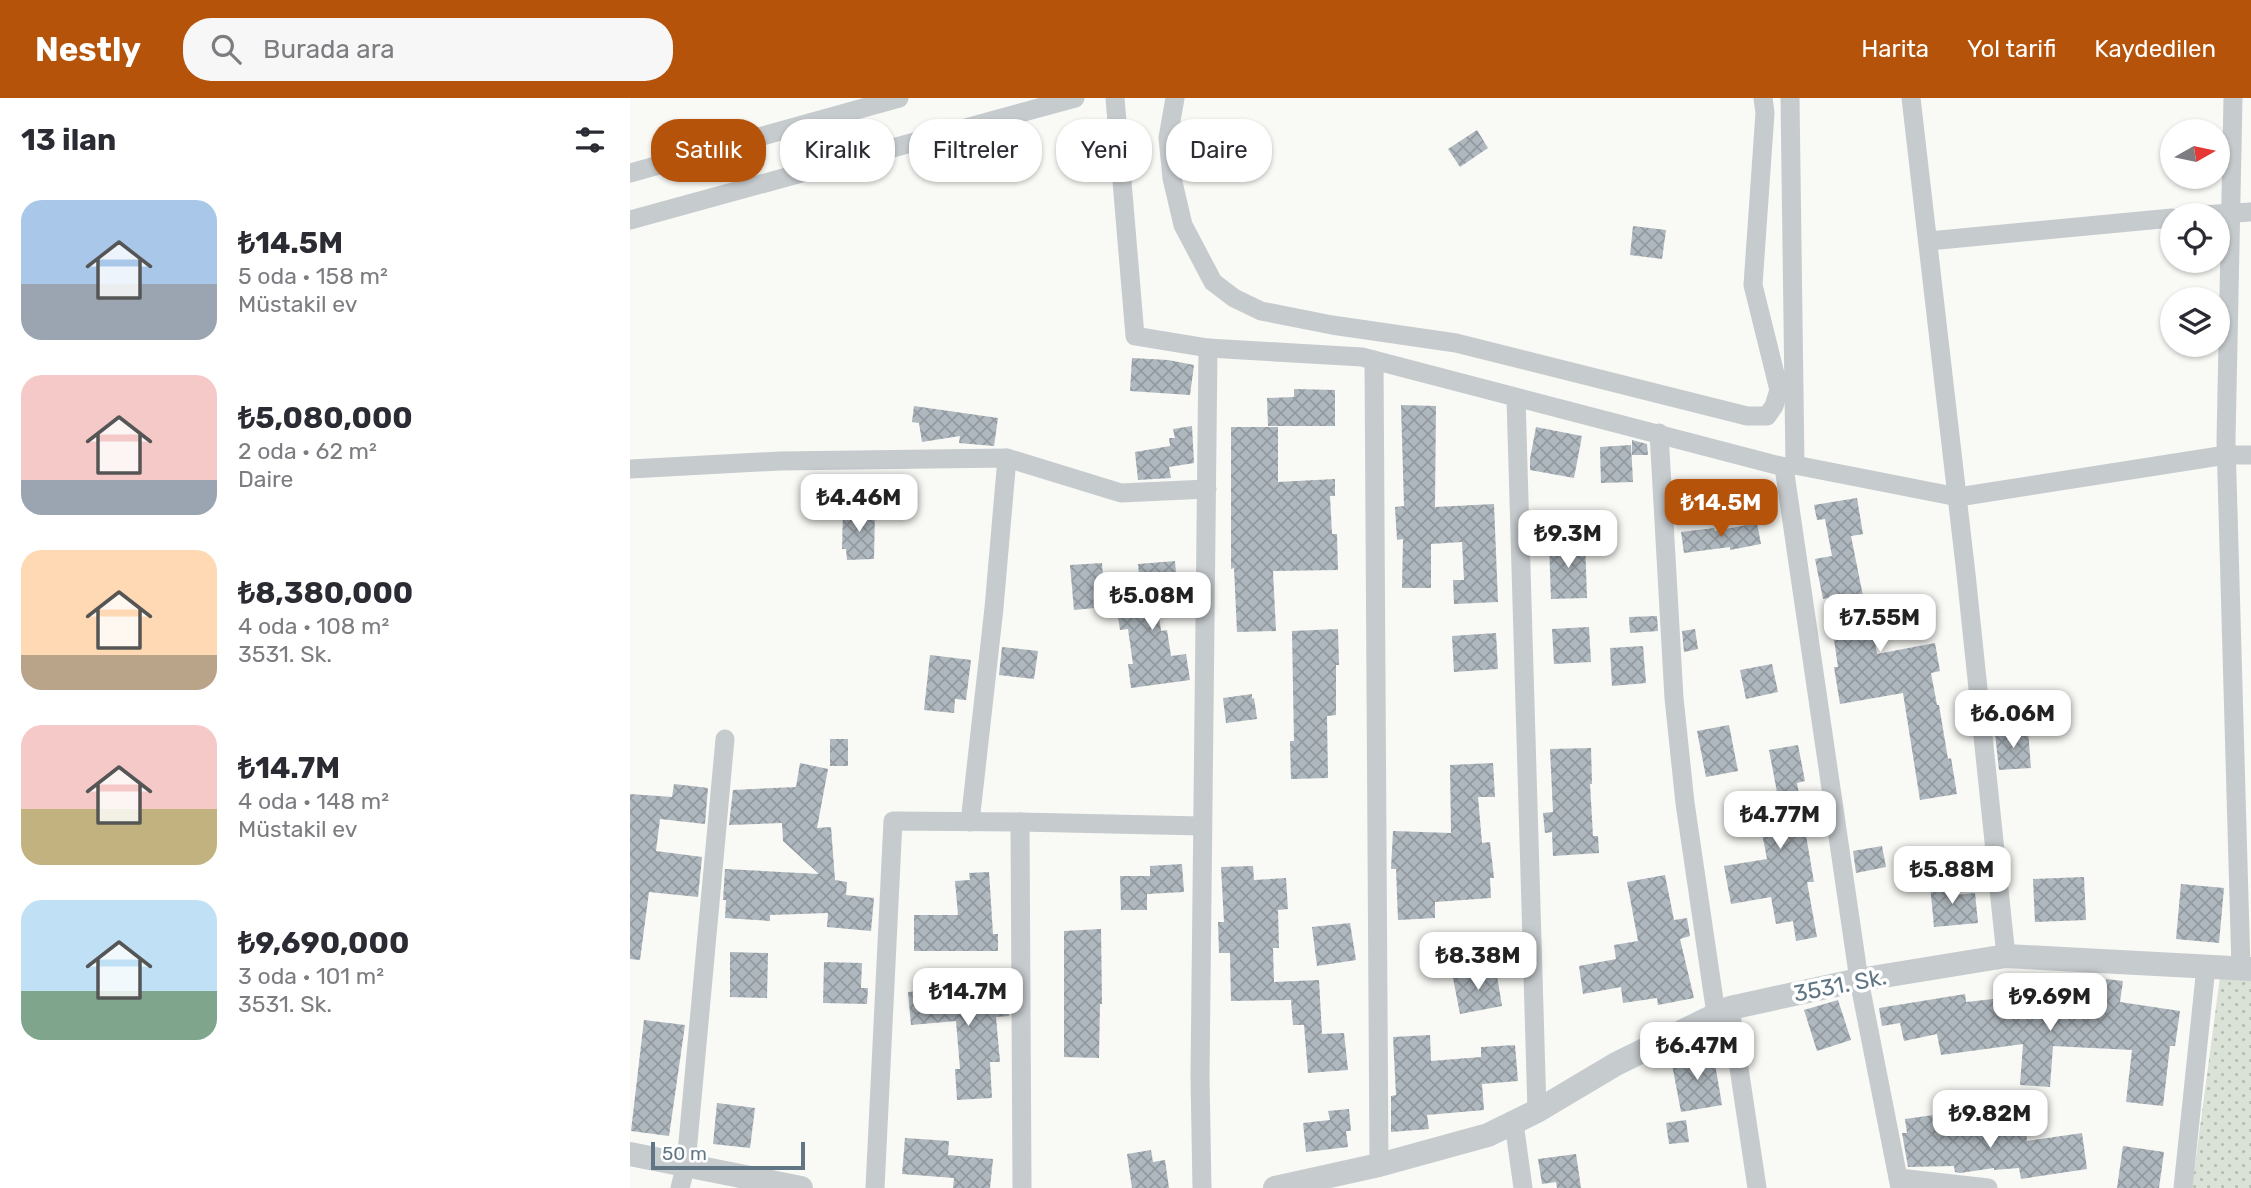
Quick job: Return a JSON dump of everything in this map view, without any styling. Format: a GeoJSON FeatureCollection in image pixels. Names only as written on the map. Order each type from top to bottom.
{"type":"FeatureCollection","features":[{"type":"Feature","properties":{"kind":"street"},"geometry":{"type":"LineString","coordinates":[[630,173],[900,98]]}},
{"type":"Feature","properties":{"kind":"street"},"geometry":{"type":"LineString","coordinates":[[630,220],[1075,98]]}},
{"type":"Feature","properties":{"kind":"street"},"geometry":{"type":"LineString","coordinates":[[1115,98],[1135,336],[1208,348],[1362,357],[1789,466],[1958,497],[2226,455],[2251,456]]}},
{"type":"Feature","properties":{"kind":"street"},"geometry":{"type":"LineString","coordinates":[[1175,98],[1168,138],[1172,178],[1183,225],[1213,282],[1234,298],[1261,311],[1320,323],[1456,342],[1747,416],[1767,416],[1774,406],[1779,390],[1753,285],[1765,113],[1763,98]]}},
{"type":"Feature","properties":{"kind":"street"},"geometry":{"type":"LineString","coordinates":[[1790,98],[1789,466],[1859,980],[1900,1183],[1988,1188]]}},
{"type":"Feature","properties":{"kind":"street"},"geometry":{"type":"LineString","coordinates":[[1911,98],[1958,497],[2006,956]]}},
{"type":"Feature","properties":{"kind":"street"},"geometry":{"type":"LineString","coordinates":[[2233,98],[2230,212],[2251,212]]}},
{"type":"Feature","properties":{"kind":"street"},"geometry":{"type":"LineString","coordinates":[[1929,242],[2160,219]]}},
{"type":"Feature","properties":{"kind":"street"},"geometry":{"type":"LineString","coordinates":[[2229,273],[2226,455],[2246,969]]}},
{"type":"Feature","properties":{"kind":"street"},"geometry":{"type":"LineString","coordinates":[[1202,1188],[1200,1077],[1208,348]]}},
{"type":"Feature","properties":{"kind":"street"},"geometry":{"type":"LineString","coordinates":[[1374,360],[1379,1165]]}},
{"type":"Feature","properties":{"kind":"street"},"geometry":{"type":"LineString","coordinates":[[1516,398],[1537,1111]]}},
{"type":"Feature","properties":{"kind":"street"},"geometry":{"type":"LineString","coordinates":[[1659,433],[1674,698],[1685,803],[1756,1188]]}},
{"type":"Feature","properties":{"kind":"street"},"geometry":{"type":"LineString","coordinates":[[630,469],[780,461],[1007,458],[1121,493],[1207,489]]}},
{"type":"Feature","properties":{"kind":"street"},"geometry":{"type":"LineString","coordinates":[[970,822],[994,608],[1007,458]]}},
{"type":"Feature","properties":{"kind":"street"},"geometry":{"type":"LineString","coordinates":[[683,1176],[725,739]]}},
{"type":"Feature","properties":{"kind":"street"},"geometry":{"type":"LineString","coordinates":[[876,1188],[893,821],[1202,826]]}},
{"type":"Feature","properties":{"kind":"street"},"geometry":{"type":"LineString","coordinates":[[1020,822],[1022,1188]]}},
{"type":"Feature","properties":{"kind":"street","name":"3531. Sk."},"geometry":{"type":"LineString","coordinates":[[1275,1188],[1379,1165],[1488,1135],[1537,1111],[1616,1065],[1723,1011],[1859,980],[2006,956],[2246,969]]}},
{"type":"Feature","properties":{"kind":"street"},"geometry":{"type":"LineString","coordinates":[[2183,1188],[2206,967]]}},
{"type":"Feature","properties":{"kind":"street"},"geometry":{"type":"LineString","coordinates":[[1514,1123],[1523,1188]]}},
{"type":"Feature","properties":{"kind":"street"},"geometry":{"type":"LineString","coordinates":[[630,1154],[683,1176],[801,1188]]}},
{"type":"Feature","properties":{"kind":"shaded area"},"geometry":{"type":"Polygon","coordinates":[[[2220,977],[2251,979],[2251,1188],[2192,1188],[2220,977]]]}},
{"type":"Feature","properties":{"kind":"building"},"geometry":{"type":"Polygon","coordinates":[[[1477,130],[1488,148],[1460,167],[1448,149],[1477,130]]]}},
{"type":"Feature","properties":{"kind":"building"},"geometry":{"type":"Polygon","coordinates":[[[1633,226],[1666,230],[1662,259],[1630,255],[1633,226]]]}},
{"type":"Feature","properties":{"kind":"building"},"geometry":{"type":"Polygon","coordinates":[[[1132,358],[1194,365],[1190,395],[1130,391],[1132,358]]]}},
{"type":"Feature","properties":{"kind":"building"},"geometry":{"type":"Polygon","coordinates":[[[1294,389],[1335,390],[1335,426],[1268,426],[1267,398],[1294,397],[1294,389]]]}},
{"type":"Feature","properties":{"kind":"building"},"geometry":{"type":"Polygon","coordinates":[[[1401,405],[1436,406],[1435,507],[1494,504],[1498,602],[1454,604],[1453,580],[1464,580],[1462,542],[1431,544],[1431,588],[1402,588],[1403,539],[1397,540],[1395,507],[1404,506],[1401,405]]]}},
{"type":"Feature","properties":{"kind":"building"},"geometry":{"type":"Polygon","coordinates":[[[914,406],[998,418],[994,446],[959,443],[960,436],[922,442],[919,423],[912,422],[914,406]]]}},
{"type":"Feature","properties":{"kind":"building"},"geometry":{"type":"Polygon","coordinates":[[[1192,426],[1194,463],[1169,467],[1171,478],[1138,480],[1135,452],[1170,446],[1169,438],[1175,438],[1173,429],[1192,426]]]}},
{"type":"Feature","properties":{"kind":"building"},"geometry":{"type":"Polygon","coordinates":[[[1231,427],[1278,427],[1278,482],[1335,479],[1335,496],[1330,496],[1332,534],[1337,534],[1338,570],[1273,571],[1276,631],[1237,632],[1234,568],[1231,569],[1231,427]]]}},
{"type":"Feature","properties":{"kind":"building"},"geometry":{"type":"Polygon","coordinates":[[[1536,427],[1582,436],[1574,478],[1530,470],[1536,427]]]}},
{"type":"Feature","properties":{"kind":"building"},"geometry":{"type":"Polygon","coordinates":[[[1632,440],[1647,444],[1648,455],[1632,455],[1632,440]]]}},
{"type":"Feature","properties":{"kind":"building"},"geometry":{"type":"Polygon","coordinates":[[[1631,445],[1633,482],[1601,483],[1600,447],[1631,445]]]}},
{"type":"Feature","properties":{"kind":"building"},"geometry":{"type":"Polygon","coordinates":[[[1857,498],[1863,534],[1851,536],[1865,606],[1869,606],[1877,654],[1935,643],[1940,671],[1931,673],[1957,794],[1920,800],[1903,693],[1840,704],[1834,667],[1838,667],[1828,598],[1823,599],[1815,559],[1832,556],[1825,519],[1817,520],[1814,505],[1857,498]]]}},
{"type":"Feature","properties":{"kind":"building"},"geometry":{"type":"Polygon","coordinates":[[[843,509],[875,510],[874,559],[847,560],[846,549],[842,549],[843,509]]]}},
{"type":"Feature","properties":{"kind":"building"},"geometry":{"type":"Polygon","coordinates":[[[1757,523],[1761,544],[1730,550],[1730,547],[1684,553],[1681,532],[1714,528],[1715,531],[1757,523]]]}},
{"type":"Feature","properties":{"kind":"building"},"geometry":{"type":"Polygon","coordinates":[[[1585,542],[1587,598],[1551,599],[1549,543],[1585,542]]]}},
{"type":"Feature","properties":{"kind":"building"},"geometry":{"type":"Polygon","coordinates":[[[1175,561],[1177,585],[1155,587],[1161,631],[1167,630],[1171,656],[1186,654],[1190,680],[1131,688],[1128,664],[1133,664],[1128,629],[1120,630],[1117,611],[1142,607],[1138,564],[1175,561]]]}},
{"type":"Feature","properties":{"kind":"building"},"geometry":{"type":"Polygon","coordinates":[[[1102,563],[1105,607],[1074,610],[1070,565],[1102,563]]]}},
{"type":"Feature","properties":{"kind":"building"},"geometry":{"type":"Polygon","coordinates":[[[1657,616],[1658,631],[1630,633],[1629,617],[1657,616]]]}},
{"type":"Feature","properties":{"kind":"building"},"geometry":{"type":"Polygon","coordinates":[[[1589,627],[1591,662],[1554,664],[1552,629],[1589,627]]]}},
{"type":"Feature","properties":{"kind":"building"},"geometry":{"type":"Polygon","coordinates":[[[1338,629],[1336,715],[1327,716],[1328,778],[1291,779],[1290,741],[1294,741],[1292,631],[1338,629]]]}},
{"type":"Feature","properties":{"kind":"building"},"geometry":{"type":"Polygon","coordinates":[[[1695,629],[1698,649],[1684,652],[1682,631],[1695,629]]]}},
{"type":"Feature","properties":{"kind":"building"},"geometry":{"type":"Polygon","coordinates":[[[1496,633],[1498,669],[1454,672],[1452,636],[1496,633]]]}},
{"type":"Feature","properties":{"kind":"building"},"geometry":{"type":"Polygon","coordinates":[[[1643,646],[1646,683],[1612,686],[1610,648],[1643,646]]]}},
{"type":"Feature","properties":{"kind":"building"},"geometry":{"type":"Polygon","coordinates":[[[1002,647],[1038,651],[1034,679],[999,675],[1002,647]]]}},
{"type":"Feature","properties":{"kind":"building"},"geometry":{"type":"Polygon","coordinates":[[[930,655],[971,660],[966,700],[955,699],[954,713],[924,710],[930,655]]]}},
{"type":"Feature","properties":{"kind":"building"},"geometry":{"type":"Polygon","coordinates":[[[1772,664],[1778,692],[1746,699],[1740,670],[1772,664]]]}},
{"type":"Feature","properties":{"kind":"building"},"geometry":{"type":"Polygon","coordinates":[[[1252,694],[1257,719],[1226,723],[1223,698],[1252,694]]]}},
{"type":"Feature","properties":{"kind":"building"},"geometry":{"type":"Polygon","coordinates":[[[1729,725],[1738,771],[1706,777],[1697,731],[1729,725]]]}},
{"type":"Feature","properties":{"kind":"building"},"geometry":{"type":"Polygon","coordinates":[[[2028,730],[2031,768],[1999,770],[1995,733],[2028,730]]]}},
{"type":"Feature","properties":{"kind":"building"},"geometry":{"type":"Polygon","coordinates":[[[830,739],[848,739],[848,766],[830,766],[830,739]]]}},
{"type":"Feature","properties":{"kind":"building"},"geometry":{"type":"Polygon","coordinates":[[[1798,745],[1805,781],[1797,783],[1814,882],[1807,882],[1817,937],[1796,941],[1793,921],[1776,924],[1771,897],[1731,904],[1724,866],[1767,859],[1755,797],[1777,792],[1769,750],[1798,745]]]}},
{"type":"Feature","properties":{"kind":"building"},"geometry":{"type":"Polygon","coordinates":[[[1591,748],[1593,836],[1598,836],[1599,853],[1553,856],[1552,832],[1545,833],[1543,813],[1553,812],[1550,749],[1591,748]]]}},
{"type":"Feature","properties":{"kind":"building"},"geometry":{"type":"Polygon","coordinates":[[[800,763],[828,769],[817,828],[831,827],[835,880],[847,882],[846,895],[874,898],[871,931],[827,927],[828,913],[770,915],[770,921],[725,918],[725,869],[819,874],[783,841],[782,823],[729,825],[733,790],[796,787],[800,763]]]}},
{"type":"Feature","properties":{"kind":"building"},"geometry":{"type":"Polygon","coordinates":[[[1493,763],[1495,797],[1478,797],[1482,843],[1490,842],[1494,878],[1490,878],[1491,898],[1435,902],[1435,918],[1398,920],[1396,869],[1391,869],[1393,831],[1451,833],[1450,765],[1493,763]]]}},
{"type":"Feature","properties":{"kind":"building"},"geometry":{"type":"Polygon","coordinates":[[[674,784],[708,788],[705,824],[660,819],[656,851],[702,857],[698,897],[649,892],[640,960],[630,959],[630,794],[672,797],[674,784]]]}},
{"type":"Feature","properties":{"kind":"building"},"geometry":{"type":"Polygon","coordinates":[[[1882,846],[1886,867],[1856,873],[1853,851],[1882,846]]]}},
{"type":"Feature","properties":{"kind":"building"},"geometry":{"type":"Polygon","coordinates":[[[1182,864],[1184,892],[1147,894],[1147,910],[1121,910],[1120,876],[1150,876],[1150,866],[1182,864]]]}},
{"type":"Feature","properties":{"kind":"building"},"geometry":{"type":"Polygon","coordinates":[[[1253,866],[1254,880],[1286,878],[1288,909],[1278,910],[1279,948],[1273,948],[1274,982],[1319,980],[1322,1034],[1344,1033],[1348,1070],[1308,1073],[1304,1025],[1293,1025],[1291,1000],[1231,1001],[1230,953],[1219,953],[1218,922],[1224,922],[1221,867],[1253,866]]]}},
{"type":"Feature","properties":{"kind":"building"},"geometry":{"type":"Polygon","coordinates":[[[989,872],[993,934],[998,934],[998,951],[914,951],[914,915],[958,915],[955,881],[970,880],[969,873],[989,872]]]}},
{"type":"Feature","properties":{"kind":"building"},"geometry":{"type":"Polygon","coordinates":[[[1665,875],[1674,920],[1687,918],[1690,936],[1680,939],[1694,998],[1658,1005],[1657,998],[1623,1003],[1621,987],[1583,994],[1579,966],[1616,959],[1614,945],[1638,941],[1627,882],[1665,875]]]}},
{"type":"Feature","properties":{"kind":"building"},"geometry":{"type":"Polygon","coordinates":[[[2084,877],[2086,920],[2035,922],[2033,879],[2084,877]]]}},
{"type":"Feature","properties":{"kind":"building"},"geometry":{"type":"Polygon","coordinates":[[[1953,882],[1955,895],[1975,893],[1978,923],[1934,927],[1930,885],[1953,882]]]}},
{"type":"Feature","properties":{"kind":"building"},"geometry":{"type":"Polygon","coordinates":[[[2181,884],[2224,888],[2219,943],[2176,939],[2181,884]]]}},
{"type":"Feature","properties":{"kind":"building"},"geometry":{"type":"Polygon","coordinates":[[[1350,923],[1356,960],[1317,966],[1312,927],[1350,923]]]}},
{"type":"Feature","properties":{"kind":"building"},"geometry":{"type":"Polygon","coordinates":[[[1101,929],[1102,1004],[1099,1058],[1064,1057],[1064,931],[1101,929]]]}},
{"type":"Feature","properties":{"kind":"building"},"geometry":{"type":"Polygon","coordinates":[[[730,952],[768,953],[767,998],[730,997],[730,952]]]}},
{"type":"Feature","properties":{"kind":"building"},"geometry":{"type":"Polygon","coordinates":[[[824,962],[862,963],[861,988],[868,988],[867,1004],[823,1003],[824,962]]]}},
{"type":"Feature","properties":{"kind":"building"},"geometry":{"type":"Polygon","coordinates":[[[1496,970],[1502,1006],[1460,1014],[1453,978],[1496,970]]]}},
{"type":"Feature","properties":{"kind":"building"},"geometry":{"type":"Polygon","coordinates":[[[2106,979],[2123,981],[2120,1002],[2180,1011],[2175,1046],[2170,1046],[2163,1106],[2126,1102],[2132,1050],[2053,1046],[2050,1087],[2020,1085],[2023,1044],[1941,1055],[1937,1034],[1904,1041],[1900,1023],[1882,1026],[1879,1008],[1965,994],[1966,1002],[2002,998],[2068,1003],[2068,1000],[2104,1000],[2106,979]]]}},
{"type":"Feature","properties":{"kind":"building"},"geometry":{"type":"Polygon","coordinates":[[[1007,980],[1009,1016],[996,1017],[1000,1062],[990,1062],[992,1098],[957,1100],[955,1069],[960,1069],[956,1021],[911,1025],[908,992],[956,988],[956,983],[1007,980]]]}},
{"type":"Feature","properties":{"kind":"building"},"geometry":{"type":"Polygon","coordinates":[[[1838,1000],[1851,1040],[1817,1051],[1804,1010],[1838,1000]]]}},
{"type":"Feature","properties":{"kind":"building"},"geometry":{"type":"Polygon","coordinates":[[[644,1020],[685,1025],[669,1136],[631,1131],[644,1020]]]}},
{"type":"Feature","properties":{"kind":"building"},"geometry":{"type":"Polygon","coordinates":[[[1430,1035],[1431,1061],[1481,1057],[1481,1047],[1515,1045],[1518,1081],[1482,1084],[1484,1110],[1427,1115],[1429,1129],[1391,1132],[1391,1096],[1396,1095],[1393,1037],[1430,1035]]]}},
{"type":"Feature","properties":{"kind":"building"},"geometry":{"type":"Polygon","coordinates":[[[1713,1052],[1722,1105],[1681,1112],[1671,1059],[1713,1052]]]}},
{"type":"Feature","properties":{"kind":"building"},"geometry":{"type":"Polygon","coordinates":[[[717,1103],[755,1108],[750,1148],[713,1144],[717,1103]]]}},
{"type":"Feature","properties":{"kind":"building"},"geometry":{"type":"Polygon","coordinates":[[[1349,1109],[1351,1131],[1346,1131],[1348,1147],[1306,1152],[1303,1123],[1330,1120],[1328,1111],[1349,1109]]]}},
{"type":"Feature","properties":{"kind":"building"},"geometry":{"type":"Polygon","coordinates":[[[1941,1114],[1944,1132],[1973,1128],[1974,1136],[2026,1131],[2027,1141],[2082,1133],[2087,1169],[2021,1179],[2019,1168],[1994,1168],[1960,1173],[1955,1172],[1954,1166],[1908,1167],[1902,1133],[1907,1133],[1905,1119],[1941,1114]]]}},
{"type":"Feature","properties":{"kind":"building"},"geometry":{"type":"Polygon","coordinates":[[[1686,1120],[1689,1142],[1669,1144],[1666,1123],[1686,1120]]]}},
{"type":"Feature","properties":{"kind":"building"},"geometry":{"type":"Polygon","coordinates":[[[905,1138],[949,1141],[948,1155],[993,1159],[990,1188],[953,1188],[954,1178],[902,1174],[905,1138]]]}},
{"type":"Feature","properties":{"kind":"building"},"geometry":{"type":"Polygon","coordinates":[[[2123,1146],[2164,1152],[2159,1188],[2117,1188],[2123,1146]]]}},
{"type":"Feature","properties":{"kind":"building"},"geometry":{"type":"Polygon","coordinates":[[[1151,1150],[1153,1162],[1165,1160],[1169,1188],[1132,1188],[1127,1154],[1151,1150]]]}},
{"type":"Feature","properties":{"kind":"building"},"geometry":{"type":"Polygon","coordinates":[[[1576,1154],[1581,1188],[1557,1188],[1556,1182],[1542,1184],[1538,1159],[1576,1154]]]}}]}
